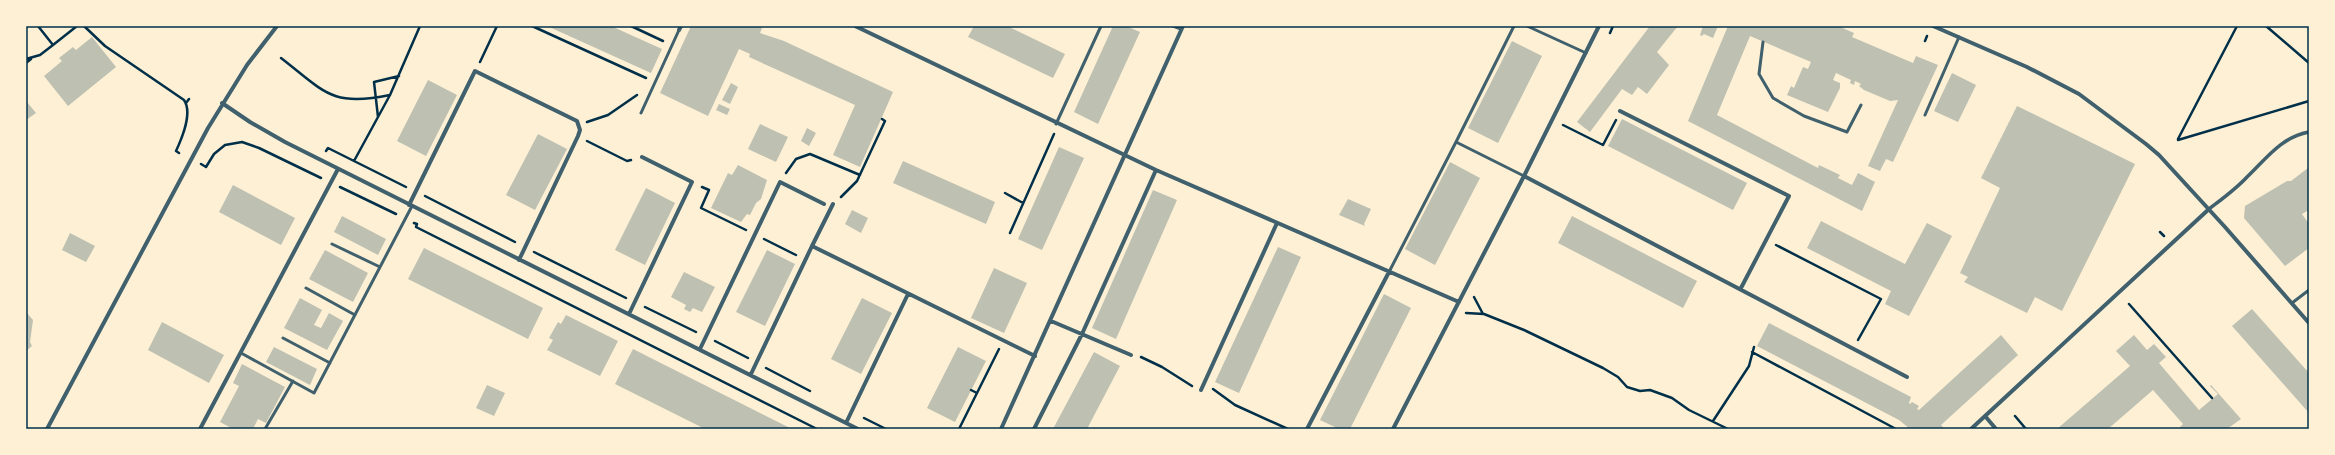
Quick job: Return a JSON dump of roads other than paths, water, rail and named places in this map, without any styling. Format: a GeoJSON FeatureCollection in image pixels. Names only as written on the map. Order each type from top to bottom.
{"type":"FeatureCollection","features":[{"type":"Feature","properties":{"kind":"street"},"geometry":{"type":"LineString","coordinates":[[48,429],[222,103],[247,65],[277,26]]}},
{"type":"Feature","properties":{"kind":"street"},"geometry":{"type":"LineString","coordinates":[[855,26],[865,28],[1058,124],[1156,170],[1459,302]]}},
{"type":"Feature","properties":{"kind":"street"},"geometry":{"type":"LineString","coordinates":[[1392,429],[1524,176],[1599,26]]}},
{"type":"Feature","properties":{"kind":"street"},"geometry":{"type":"LineString","coordinates":[[1933,26],[1959,36],[2027,67],[2079,94],[2159,155],[2209,209],[2309,323]]}},
{"type":"Feature","properties":{"kind":"street"},"geometry":{"type":"LineString","coordinates":[[1001,429],[1182,28]]}},
{"type":"Feature","properties":{"kind":"street"},"geometry":{"type":"LineString","coordinates":[[410,206],[475,71],[577,121],[580,130],[578,136],[519,260]]}},
{"type":"Feature","properties":{"kind":"street"},"geometry":{"type":"LineString","coordinates":[[222,103],[250,122],[410,206],[751,374],[858,429]]}},
{"type":"Feature","properties":{"kind":"street"},"geometry":{"type":"LineString","coordinates":[[1620,111],[1789,196],[1741,288]]}},
{"type":"Feature","properties":{"kind":"street"},"geometry":{"type":"LineString","coordinates":[[1971,429],[2209,209],[2247,178],[2269,154],[2289,139],[2309,132]]}},
{"type":"Feature","properties":{"kind":"street"},"geometry":{"type":"LineString","coordinates":[[629,314],[692,182],[642,157]]}},
{"type":"Feature","properties":{"kind":"street"},"geometry":{"type":"LineString","coordinates":[[200,429],[338,169]]}},
{"type":"Feature","properties":{"kind":"street"},"geometry":{"type":"LineString","coordinates":[[1034,429],[1082,334],[1156,170]]}},
{"type":"Feature","properties":{"kind":"street"},"geometry":{"type":"LineString","coordinates":[[1524,176],[1907,376]]}},
{"type":"Feature","properties":{"kind":"street"},"geometry":{"type":"LineString","coordinates":[[700,349],[780,182],[824,204]]}},
{"type":"Feature","properties":{"kind":"street"},"geometry":{"type":"LineString","coordinates":[[751,374],[805,259],[833,204]]}},
{"type":"Feature","properties":{"kind":"street"},"geometry":{"type":"LineString","coordinates":[[1201,390],[1277,223]]}},
{"type":"Feature","properties":{"kind":"street"},"geometry":{"type":"LineString","coordinates":[[812,246],[1035,356]]}},
{"type":"Feature","properties":{"kind":"street"},"geometry":{"type":"LineString","coordinates":[[1308,429],[1389,272]]}},
{"type":"Feature","properties":{"kind":"street"},"geometry":{"type":"LineString","coordinates":[[846,423],[908,294]]}},
{"type":"Feature","properties":{"kind":"street"},"geometry":{"type":"LineString","coordinates":[[1051,321],[1131,355]]}},
{"type":"Feature","properties":{"kind":"street"},"geometry":{"type":"LineString","coordinates":[[1985,416],[1996,429]]}},
{"type":"Feature","properties":{"kind":"lane"},"geometry":{"type":"LineString","coordinates":[[1058,124],[1101,26]]}},
{"type":"Feature","properties":{"kind":"lane"},"geometry":{"type":"LineString","coordinates":[[1173,26],[1182,28]]}},
{"type":"Feature","properties":{"kind":"lane"},"geometry":{"type":"LineString","coordinates":[[1389,272],[1514,26]]}},
{"type":"Feature","properties":{"kind":"lane"},"geometry":{"type":"LineString","coordinates":[[1527,26],[1586,53]]}},
{"type":"Feature","properties":{"kind":"lane"},"geometry":{"type":"LineString","coordinates":[[641,113],[680,28]]}},
{"type":"Feature","properties":{"kind":"lane"},"geometry":{"type":"LineString","coordinates":[[1925,115],[1959,36]]}},
{"type":"Feature","properties":{"kind":"lane"},"geometry":{"type":"LineString","coordinates":[[1763,42],[1759,74],[1773,98],[1804,116],[1848,132],[1861,105]]}},
{"type":"Feature","properties":{"kind":"lane"},"geometry":{"type":"LineString","coordinates":[[1456,142],[1524,176]]}},
{"type":"Feature","properties":{"kind":"lane"},"geometry":{"type":"LineString","coordinates":[[240,353],[314,393],[410,206]]}},
{"type":"Feature","properties":{"kind":"lane"},"geometry":{"type":"LineString","coordinates":[[332,244],[380,267]]}},
{"type":"Feature","properties":{"kind":"lane"},"geometry":{"type":"LineString","coordinates":[[306,288],[355,315]]}},
{"type":"Feature","properties":{"kind":"lane"},"geometry":{"type":"LineString","coordinates":[[2292,303],[2309,290]]}},
{"type":"Feature","properties":{"kind":"lane"},"geometry":{"type":"LineString","coordinates":[[283,338],[330,363]]}},
{"type":"Feature","properties":{"kind":"lane"},"geometry":{"type":"LineString","coordinates":[[265,429],[293,381]]}}]}
